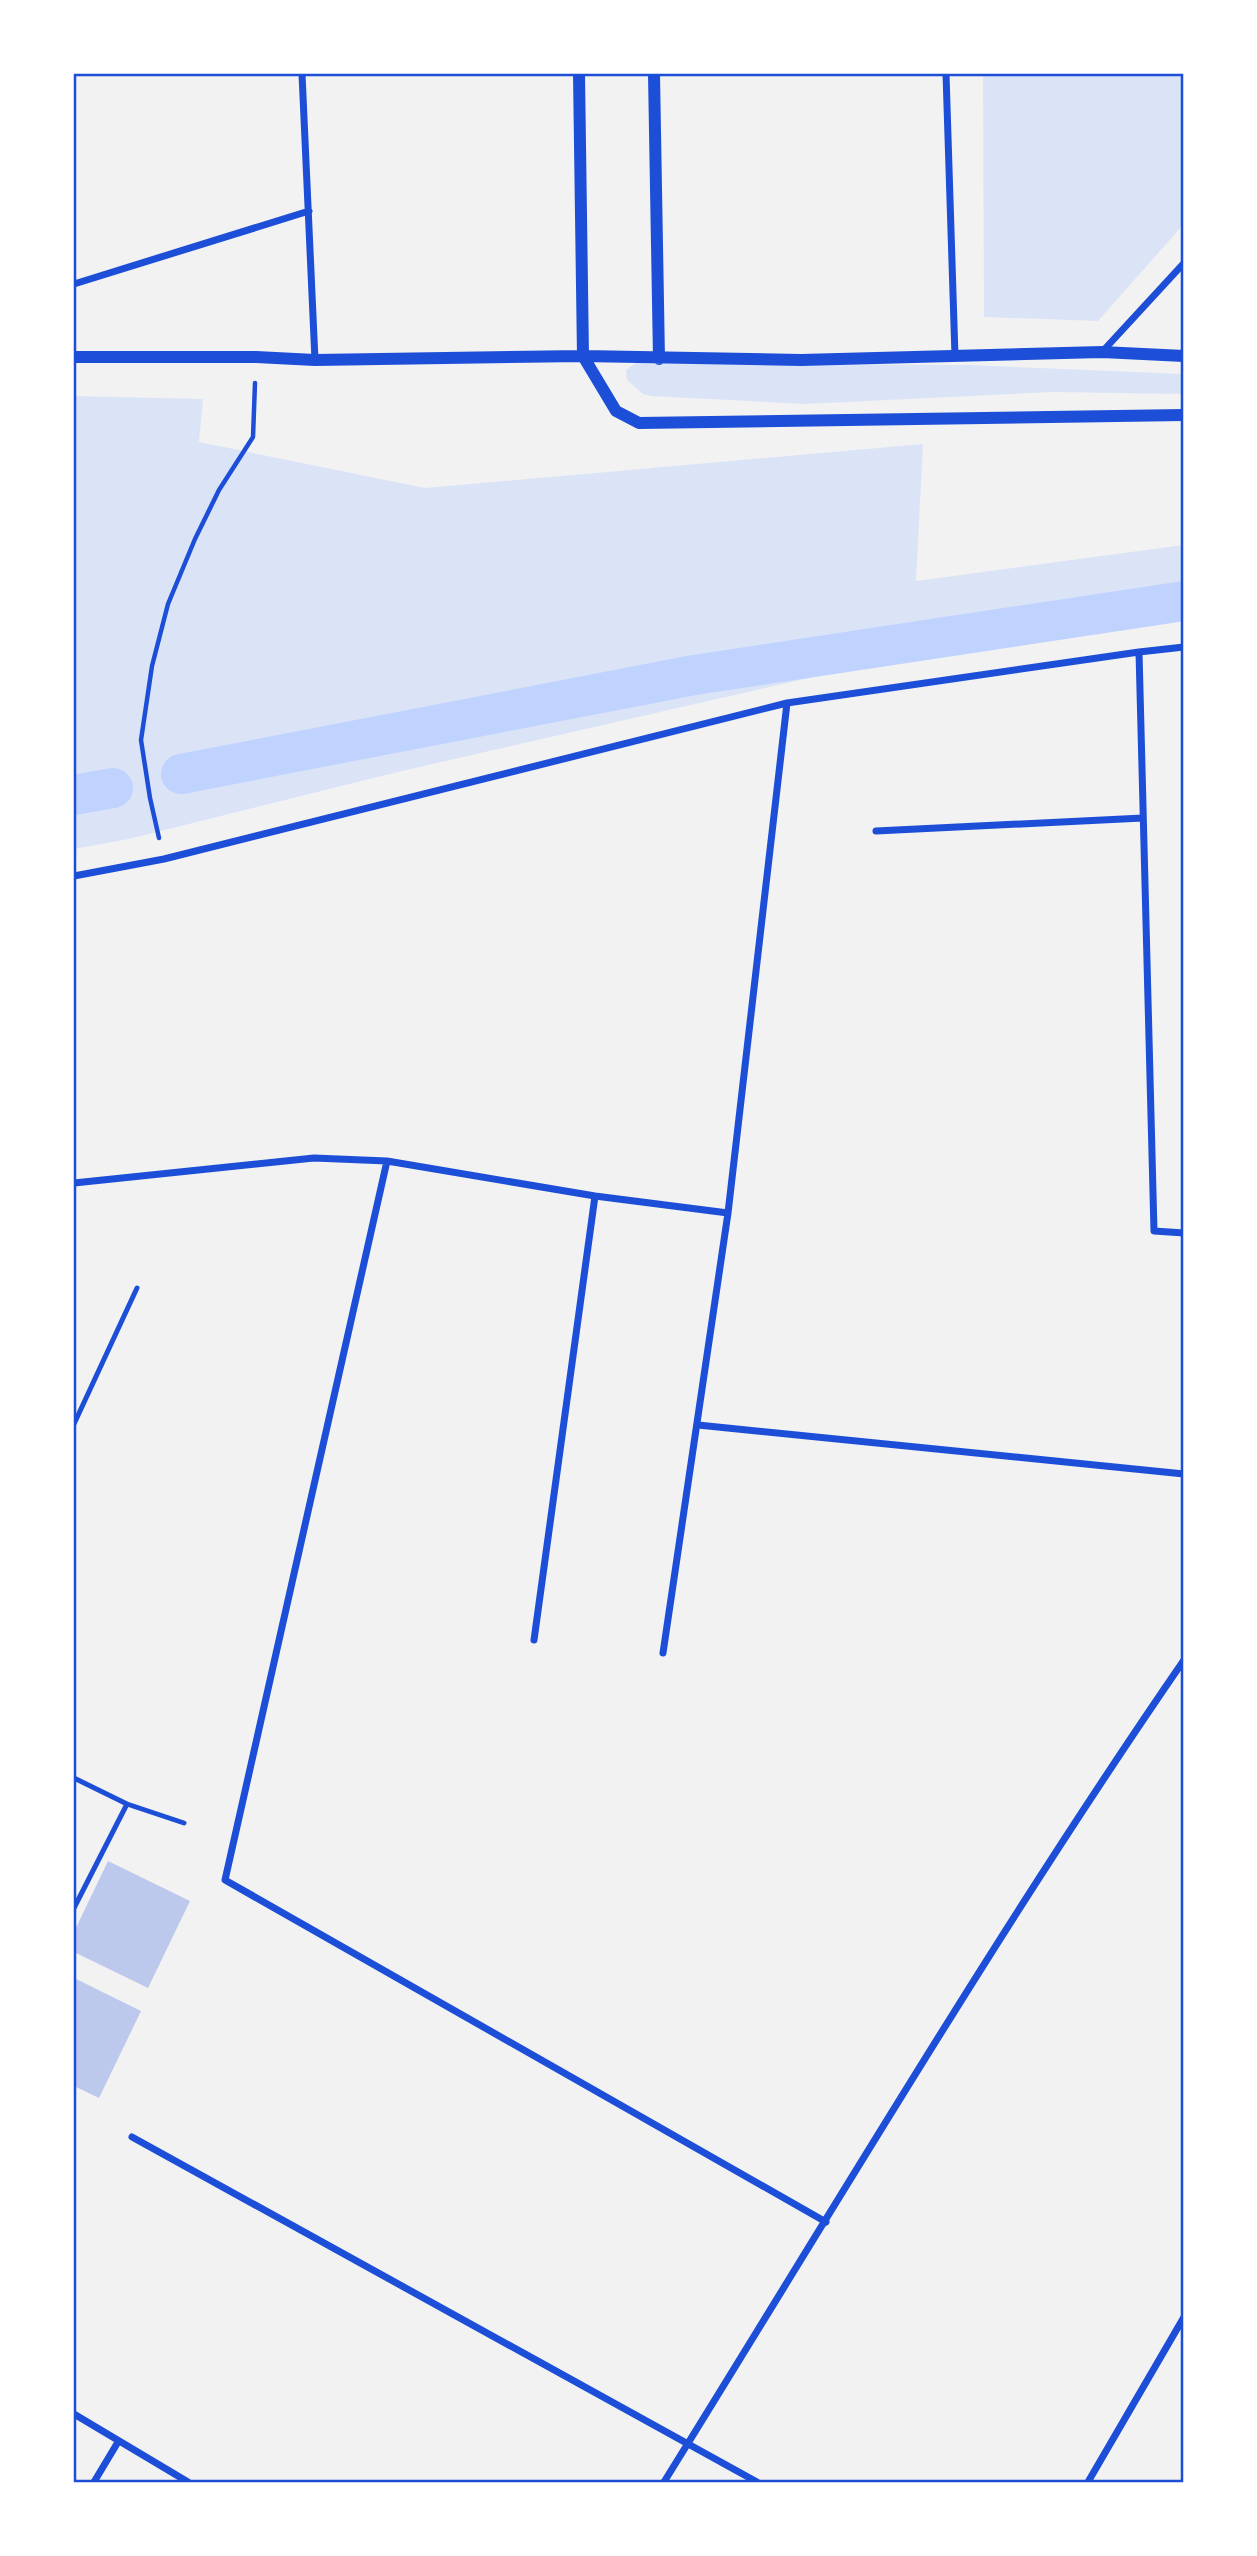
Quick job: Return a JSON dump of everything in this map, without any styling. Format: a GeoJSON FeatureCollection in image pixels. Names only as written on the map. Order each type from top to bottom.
{"type":"FeatureCollection","features":[{"type":"Feature","properties":{"kind":"street"},"geometry":{"type":"LineString","coordinates":[[302,74],[315,360]]}},
{"type":"Feature","properties":{"kind":"street"},"geometry":{"type":"LineString","coordinates":[[579,74],[583,356],[616,411],[639,423],[1184,415]]}},
{"type":"Feature","properties":{"kind":"street"},"geometry":{"type":"LineString","coordinates":[[654,74],[659,359]]}},
{"type":"Feature","properties":{"kind":"street"},"geometry":{"type":"LineString","coordinates":[[946,74],[955,356]]}},
{"type":"Feature","properties":{"kind":"street"},"geometry":{"type":"LineString","coordinates":[[74,284],[309,211]]}},
{"type":"Feature","properties":{"kind":"street"},"geometry":{"type":"LineString","coordinates":[[1102,352],[1184,263]]}},
{"type":"Feature","properties":{"kind":"street"},"geometry":{"type":"LineString","coordinates":[[74,357],[256,357],[315,360],[583,356],[801,360],[1102,352],[1184,356]]}},
{"type":"Feature","properties":{"kind":"street"},"geometry":{"type":"LineString","coordinates":[[74,876],[164,859],[787,703],[1184,647]]}},
{"type":"Feature","properties":{"kind":"street"},"geometry":{"type":"LineString","coordinates":[[1139,652],[1154,1231],[1184,1233]]}},
{"type":"Feature","properties":{"kind":"street"},"geometry":{"type":"LineString","coordinates":[[663,1653],[728,1213],[787,703]]}},
{"type":"Feature","properties":{"kind":"street"},"geometry":{"type":"LineString","coordinates":[[876,831],[1143,818]]}},
{"type":"Feature","properties":{"kind":"street"},"geometry":{"type":"LineString","coordinates":[[74,1183],[314,1157],[387,1161],[595,1196],[728,1213]]}},
{"type":"Feature","properties":{"kind":"street"},"geometry":{"type":"LineString","coordinates":[[387,1161],[225,1880],[826,2222]]}},
{"type":"Feature","properties":{"kind":"street"},"geometry":{"type":"LineString","coordinates":[[534,1640],[595,1196]]}},
{"type":"Feature","properties":{"kind":"street"},"geometry":{"type":"LineString","coordinates":[[698,1425],[1184,1474]]}},
{"type":"Feature","properties":{"kind":"street"},"geometry":{"type":"LineString","coordinates":[[664,2483],[990,1955],[1114,1761],[1184,1660]]}},
{"type":"Feature","properties":{"kind":"street"},"geometry":{"type":"LineString","coordinates":[[132,2137],[757,2483]]}},
{"type":"Feature","properties":{"kind":"street"},"geometry":{"type":"LineString","coordinates":[[1088,2483],[1184,2317]]}},
{"type":"Feature","properties":{"kind":"street"},"geometry":{"type":"LineString","coordinates":[[74,2414],[188,2483]]}},
{"type":"Feature","properties":{"kind":"street"},"geometry":{"type":"LineString","coordinates":[[94,2483],[118,2442]]}},
{"type":"Feature","properties":{"kind":"lane"},"geometry":{"type":"LineString","coordinates":[[74,1424],[137,1288]]}},
{"type":"Feature","properties":{"kind":"lane"},"geometry":{"type":"LineString","coordinates":[[74,1778],[127,1804],[184,1823]]}},
{"type":"Feature","properties":{"kind":"lane"},"geometry":{"type":"LineString","coordinates":[[74,1908],[127,1804]]}},
{"type":"Feature","properties":{"kind":"path"},"geometry":{"type":"LineString","coordinates":[[164,859],[150,798],[141,740],[152,666],[168,604],[195,539],[219,491],[253,437],[256,357]]}},
{"type":"Feature","properties":{"kind":"shaded area"},"geometry":{"type":"Polygon","coordinates":[[[983,74],[1183,74],[1183,225],[1098,321],[984,317],[983,74]]]}},
{"type":"Feature","properties":{"kind":"shaded area"},"geometry":{"type":"Polygon","coordinates":[[[636,363],[969,365],[1183,374],[1184,394],[1052,392],[805,404],[651,396],[643,394],[627,380],[626,370],[636,363]]]}},
{"type":"Feature","properties":{"kind":"shaded area"},"geometry":{"type":"Polygon","coordinates":[[[74,396],[203,399],[199,442],[425,488],[923,444],[916,581],[1183,545],[1183,616],[857,667],[402,771],[129,839],[74,849],[74,396]]]}},
{"type":"Feature","properties":{"kind":"building"},"geometry":{"type":"Polygon","coordinates":[[[108,1861],[190,1901],[148,1988],[74,1952],[74,1932],[108,1861]]]}},
{"type":"Feature","properties":{"kind":"building"},"geometry":{"type":"Polygon","coordinates":[[[74,1978],[141,2011],[99,2098],[74,2086],[74,1978]]]}},
{"type":"Feature","properties":{"kind":"waterway"},"geometry":{"type":"LineString","coordinates":[[181,774],[694,675],[1184,601]]}},
{"type":"Feature","properties":{"kind":"waterway"},"geometry":{"type":"LineString","coordinates":[[74,795],[113,788]]}}]}
